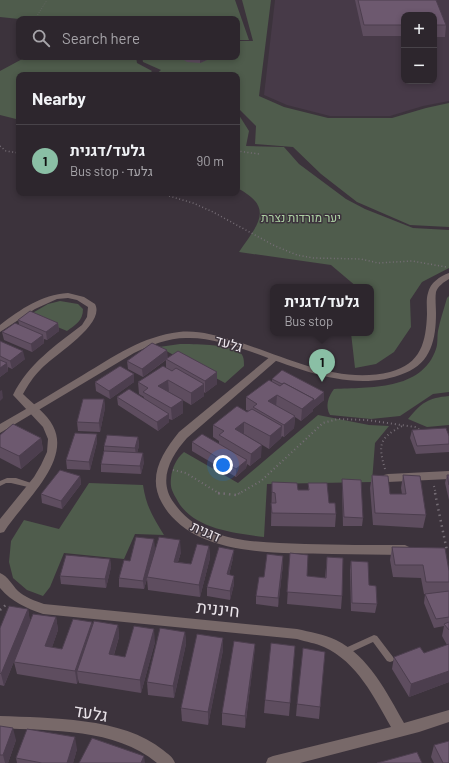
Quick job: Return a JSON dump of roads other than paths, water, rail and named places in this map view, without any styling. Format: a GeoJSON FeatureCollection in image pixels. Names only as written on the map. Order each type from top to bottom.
{"type":"FeatureCollection","features":[{"type":"Feature","properties":{"kind":"street","name":"גלעד"},"geometry":{"type":"LineString","coordinates":[[0,429],[131,351],[160,339],[193,335],[209,337],[236,344],[308,370],[340,377],[370,378],[400,372],[411,366],[420,358],[426,349],[430,339],[432,292],[435,286],[449,276]]}},
{"type":"Feature","properties":{"kind":"street","name":"גלעד"},"geometry":{"type":"LineString","coordinates":[[431,307],[437,291],[449,282]]}},
{"type":"Feature","properties":{"kind":"street"},"geometry":{"type":"LineString","coordinates":[[0,529],[5,519],[43,473],[52,456],[53,440],[49,427],[18,395],[23,382],[32,372],[85,327],[91,319],[93,312],[92,306],[77,298],[63,296],[50,298],[34,305],[2,325]]}},
{"type":"Feature","properties":{"kind":"street","name":"דגנית"},"geometry":{"type":"LineString","coordinates":[[274,358],[183,435],[171,448],[164,462],[160,481],[164,497],[174,512],[189,525],[208,535],[233,542],[292,548],[416,550]]}},
{"type":"Feature","properties":{"kind":"street"},"geometry":{"type":"LineString","coordinates":[[388,478],[449,475]]}},
{"type":"Feature","properties":{"kind":"street","name":"חיננית"},"geometry":{"type":"LineString","coordinates":[[0,578],[9,591],[20,600],[43,609],[297,634],[323,641],[344,652],[354,660],[374,685],[400,730]]}},
{"type":"Feature","properties":{"kind":"street"},"geometry":{"type":"LineString","coordinates":[[273,763],[449,716]]}},
{"type":"Feature","properties":{"kind":"street","name":"גלעד"},"geometry":{"type":"LineString","coordinates":[[0,722],[65,725],[98,729],[139,743],[160,755],[168,763]]}},
{"type":"Feature","properties":{"kind":"lane"},"geometry":{"type":"LineString","coordinates":[[0,484],[4,480],[12,480],[32,486]]}},
{"type":"Feature","properties":{"kind":"lane"},"geometry":{"type":"LineString","coordinates":[[344,652],[374,638],[390,659]]}},
{"type":"Feature","properties":{"kind":"place","name":"גלעד/דגנית"},"geometry":{"type":"Point","coordinates":[322,382]}},
{"type":"Feature","properties":{"kind":"park label","name":"יער מורדות נצרת"},"geometry":{"type":"Point","coordinates":[301,217]}}]}
